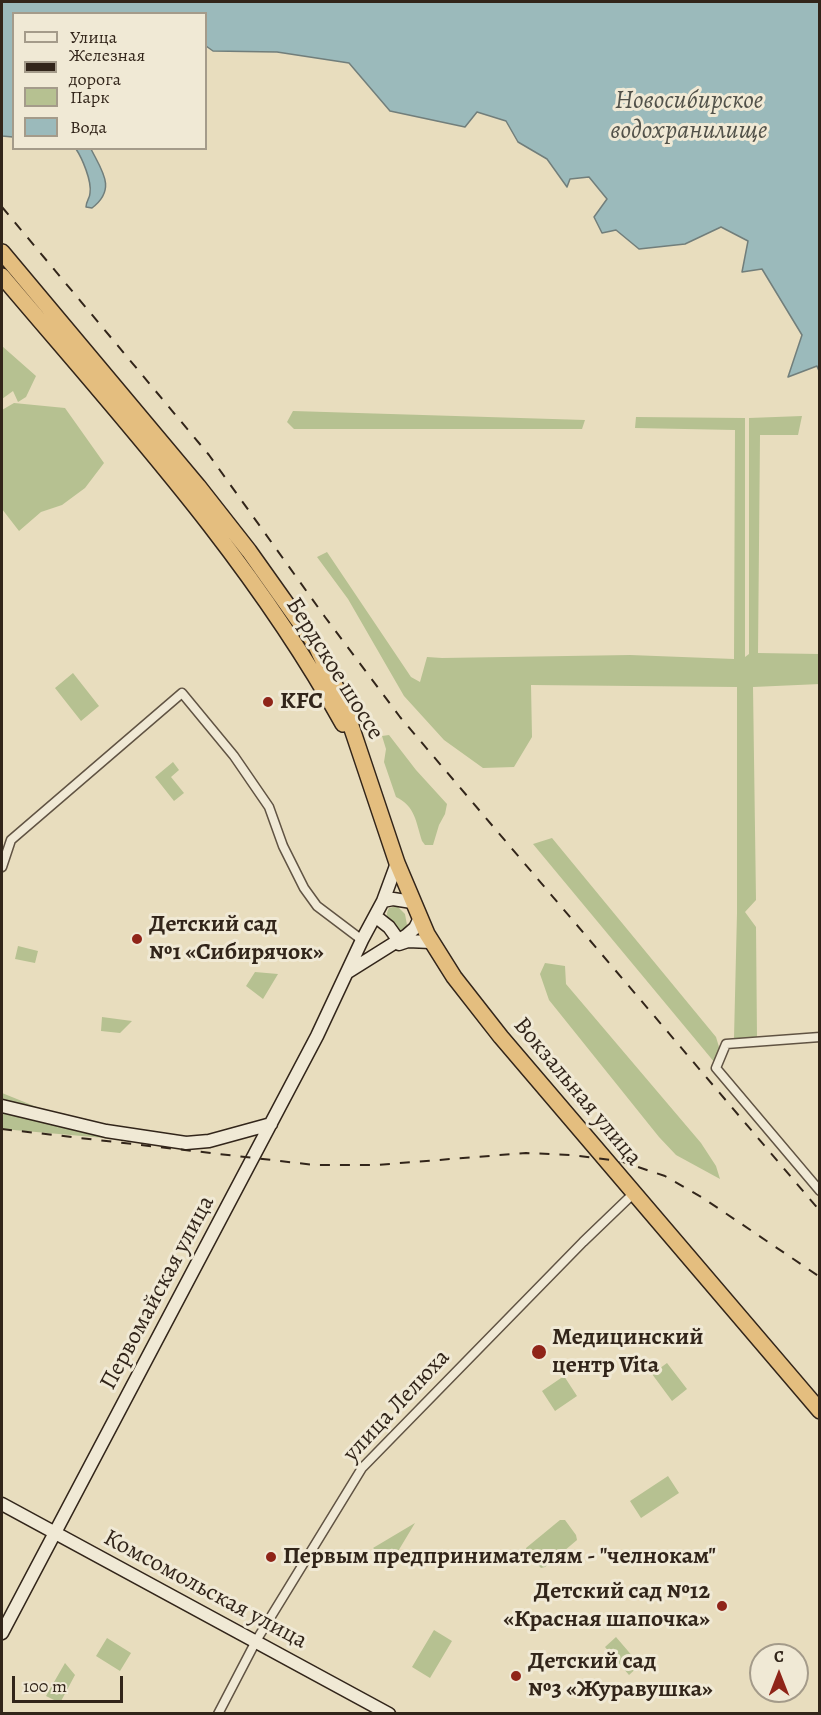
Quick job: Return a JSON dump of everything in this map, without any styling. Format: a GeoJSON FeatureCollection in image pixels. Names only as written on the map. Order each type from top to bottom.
{"type":"FeatureCollection","features":[{"type":"Feature","properties":{"kind":"highway","name":"Бердское шоссе"},"geometry":{"type":"LineString","coordinates":[[2,252],[198,486],[297,616],[315,644],[344,702],[365,763]]}},
{"type":"Feature","properties":{"kind":"highway","name":"Бердское шоссе"},"geometry":{"type":"LineString","coordinates":[[2,276],[158,461],[242,570],[302,652],[365,763]]}},
{"type":"Feature","properties":{"kind":"highway","name":"Вокзальная улица"},"geometry":{"type":"LineString","coordinates":[[365,763],[412,902],[431,942],[454,977],[482,1014],[819,1411]]}},
{"type":"Feature","properties":{"kind":"main road","name":"Первомайская улица"},"geometry":{"type":"LineString","coordinates":[[2,1633],[317,1036],[383,901],[397,862]]}},
{"type":"Feature","properties":{"kind":"main road"},"geometry":{"type":"LineString","coordinates":[[383,901],[393,899],[412,902]]}},
{"type":"Feature","properties":{"kind":"main road"},"geometry":{"type":"LineString","coordinates":[[375,916],[389,927],[399,941]]}},
{"type":"Feature","properties":{"kind":"main road"},"geometry":{"type":"LineString","coordinates":[[348,972],[399,941],[415,928],[420,918]]}},
{"type":"Feature","properties":{"kind":"main road"},"geometry":{"type":"LineString","coordinates":[[382,951],[408,940],[431,942]]}},
{"type":"Feature","properties":{"kind":"main road"},"geometry":{"type":"LineString","coordinates":[[2,1106],[106,1131],[186,1143],[209,1141],[271,1125]]}},
{"type":"Feature","properties":{"kind":"main road","name":"Комсомольская улица"},"geometry":{"type":"LineString","coordinates":[[2,1504],[388,1713]]}},
{"type":"Feature","properties":{"kind":"street"},"geometry":{"type":"LineString","coordinates":[[2,867],[11,840],[182,693],[234,756],[269,807],[283,846],[317,906],[362,940]]}},
{"type":"Feature","properties":{"kind":"street"},"geometry":{"type":"LineString","coordinates":[[819,1037],[726,1044],[716,1068],[819,1191]]}},
{"type":"Feature","properties":{"kind":"street","name":"улица Лелюха"},"geometry":{"type":"LineString","coordinates":[[218,1713],[256,1641],[362,1468],[583,1242],[634,1193]]}},
{"type":"Feature","properties":{"kind":"green space"},"geometry":{"type":"Polygon","coordinates":[[[2,346],[36,376],[26,397],[18,402],[13,391],[2,399],[2,346]]]}},
{"type":"Feature","properties":{"kind":"green space"},"geometry":{"type":"Polygon","coordinates":[[[14,403],[65,408],[104,463],[85,488],[62,505],[41,512],[19,531],[2,509],[2,410],[14,403]]]}},
{"type":"Feature","properties":{"kind":"green space"},"geometry":{"type":"Polygon","coordinates":[[[293,411],[585,420],[582,429],[294,429],[287,422],[293,411]]]}},
{"type":"Feature","properties":{"kind":"green space"},"geometry":{"type":"Polygon","coordinates":[[[802,416],[798,435],[760,435],[758,653],[819,654],[820,684],[753,687],[756,900],[745,912],[756,927],[757,1038],[734,1038],[737,913],[737,687],[531,685],[532,737],[514,767],[483,768],[444,740],[404,696],[348,599],[317,557],[327,552],[411,677],[420,682],[427,657],[630,655],[734,659],[735,430],[635,428],[636,417],[745,418],[745,657],[749,654],[749,418],[802,416]]]}},
{"type":"Feature","properties":{"kind":"green space"},"geometry":{"type":"Polygon","coordinates":[[[73,673],[99,706],[81,721],[55,688],[73,673]]]}},
{"type":"Feature","properties":{"kind":"green space"},"geometry":{"type":"Polygon","coordinates":[[[389,735],[416,770],[447,804],[433,845],[425,845],[411,810],[396,797],[384,762],[386,749],[382,736],[389,735]]]}},
{"type":"Feature","properties":{"kind":"green space"},"geometry":{"type":"Polygon","coordinates":[[[173,762],[179,770],[171,777],[184,793],[174,801],[155,777],[173,762]]]}},
{"type":"Feature","properties":{"kind":"green space"},"geometry":{"type":"Polygon","coordinates":[[[552,838],[716,1037],[722,1057],[715,1063],[533,844],[552,838]]]}},
{"type":"Feature","properties":{"kind":"green space"},"geometry":{"type":"Polygon","coordinates":[[[397,906],[405,914],[407,925],[398,932],[387,915],[389,908],[397,906]]]}},
{"type":"Feature","properties":{"kind":"green space"},"geometry":{"type":"Polygon","coordinates":[[[18,946],[38,951],[35,963],[15,959],[18,946]]]}},
{"type":"Feature","properties":{"kind":"green space"},"geometry":{"type":"Polygon","coordinates":[[[545,963],[565,966],[566,984],[701,1143],[716,1166],[720,1179],[676,1155],[659,1137],[549,1000],[540,974],[545,963]]]}},
{"type":"Feature","properties":{"kind":"green space"},"geometry":{"type":"Polygon","coordinates":[[[255,972],[278,974],[263,999],[246,986],[255,972]]]}},
{"type":"Feature","properties":{"kind":"green space"},"geometry":{"type":"Polygon","coordinates":[[[102,1017],[132,1021],[120,1033],[101,1031],[102,1017]]]}},
{"type":"Feature","properties":{"kind":"green space"},"geometry":{"type":"Polygon","coordinates":[[[2,1093],[116,1139],[2,1129],[2,1093]]]}},
{"type":"Feature","properties":{"kind":"green space"},"geometry":{"type":"Polygon","coordinates":[[[667,1363],[687,1389],[672,1401],[652,1374],[667,1363]]]}},
{"type":"Feature","properties":{"kind":"green space"},"geometry":{"type":"Polygon","coordinates":[[[564,1376],[577,1396],[555,1411],[542,1391],[564,1376]]]}},
{"type":"Feature","properties":{"kind":"green space"},"geometry":{"type":"Polygon","coordinates":[[[668,1476],[679,1493],[641,1518],[630,1501],[668,1476]]]}},
{"type":"Feature","properties":{"kind":"green space"},"geometry":{"type":"Polygon","coordinates":[[[560,1520],[565,1520],[577,1540],[541,1568],[527,1553],[526,1548],[560,1520]]]}},
{"type":"Feature","properties":{"kind":"green space"},"geometry":{"type":"Polygon","coordinates":[[[415,1523],[391,1563],[373,1548],[415,1523]]]}},
{"type":"Feature","properties":{"kind":"green space"},"geometry":{"type":"Polygon","coordinates":[[[434,1630],[452,1641],[430,1678],[412,1667],[434,1630]]]}},
{"type":"Feature","properties":{"kind":"green space"},"geometry":{"type":"Polygon","coordinates":[[[616,1637],[640,1665],[629,1675],[605,1647],[616,1637]]]}},
{"type":"Feature","properties":{"kind":"green space"},"geometry":{"type":"Polygon","coordinates":[[[107,1638],[131,1653],[120,1671],[96,1656],[107,1638]]]}},
{"type":"Feature","properties":{"kind":"green space"},"geometry":{"type":"Polygon","coordinates":[[[65,1663],[75,1675],[60,1703],[46,1696],[65,1663]]]}},
{"type":"Feature","properties":{"kind":"water","name":"Новосибирское водохранилище"},"geometry":{"type":"Polygon","coordinates":[[[2,2],[819,2],[819,371],[817,366],[788,377],[802,335],[762,269],[742,272],[748,241],[721,227],[685,244],[639,249],[616,230],[602,233],[594,217],[607,199],[589,177],[570,179],[567,187],[547,159],[518,142],[506,121],[477,112],[465,127],[390,111],[349,63],[277,52],[213,51],[207,47],[207,12],[12,12],[12,137],[2,136],[2,2]]]}},
{"type":"Feature","properties":{"kind":"water"},"geometry":{"type":"Polygon","coordinates":[[[77,150],[92,150],[105,180],[104,194],[92,208],[86,207],[90,195],[90,182],[77,150]]]}},
{"type":"Feature","properties":{"kind":"railway"},"geometry":{"type":"LineString","coordinates":[[2,207],[209,455],[400,717],[820,1211]]}},
{"type":"Feature","properties":{"kind":"railway"},"geometry":{"type":"LineString","coordinates":[[2,1129],[315,1165],[376,1165],[526,1153],[572,1155],[620,1161],[665,1176],[703,1198],[820,1277]]}},
{"type":"Feature","properties":{"kind":"place","name":"KFC"},"geometry":{"type":"Point","coordinates":[268,702]}},
{"type":"Feature","properties":{"kind":"place","name":"Детский сад №1 «Сибирячок»"},"geometry":{"type":"Point","coordinates":[137,939]}},
{"type":"Feature","properties":{"kind":"place","name":"Медицинский центр Vita"},"geometry":{"type":"Point","coordinates":[539,1352]}},
{"type":"Feature","properties":{"kind":"place","name":"Первым предпринимателям - \"челнокам\""},"geometry":{"type":"Point","coordinates":[271,1557]}},
{"type":"Feature","properties":{"kind":"place","name":"Детский сад №12 «Красная шапочка»"},"geometry":{"type":"Point","coordinates":[722,1606]}},
{"type":"Feature","properties":{"kind":"place","name":"Детский сад №3 «Журавушка»"},"geometry":{"type":"Point","coordinates":[516,1676]}}]}
